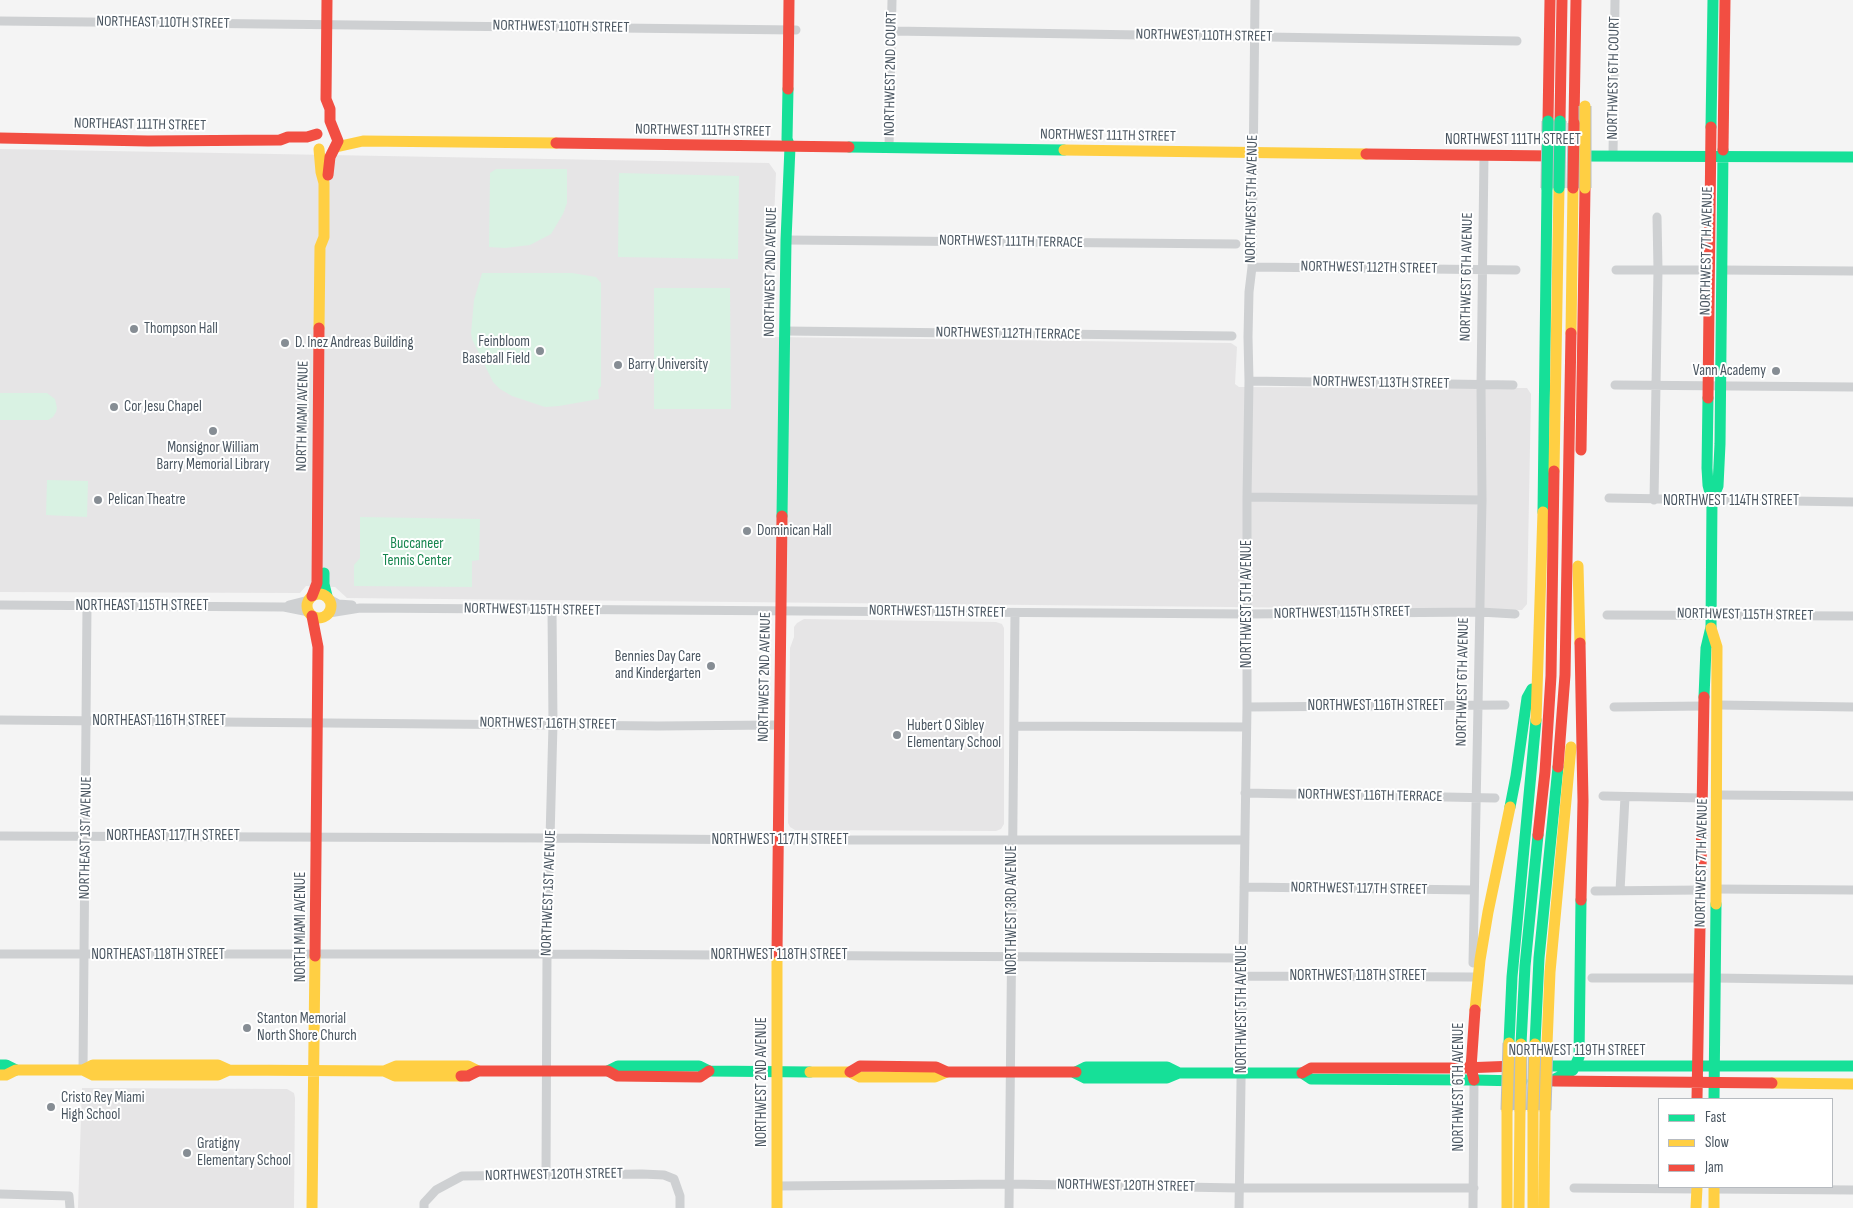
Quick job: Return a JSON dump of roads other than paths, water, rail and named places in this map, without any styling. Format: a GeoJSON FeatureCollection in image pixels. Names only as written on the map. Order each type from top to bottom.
{"type":"FeatureCollection","features":[{"type":"Feature","properties":{"kind":"main road","name":"NORTH MIAMI AVENUE"},"geometry":{"type":"LineString","coordinates":[[311,598],[316,587],[317,578],[321,467],[323,337],[320,247],[324,236],[324,183],[318,140],[326,98],[327,0]]}},
{"type":"Feature","properties":{"kind":"main road","name":"NORTHWEST 2ND AVENUE"},"geometry":{"type":"LineString","coordinates":[[777,1208],[776,1072],[779,724],[786,240],[790,147],[794,140],[792,30],[789,0]]}},
{"type":"Feature","properties":{"kind":"main road","name":"NORTHWEST 2ND AVENUE"},"geometry":{"type":"LineString","coordinates":[[792,30],[797,0]]}},
{"type":"Feature","properties":{"kind":"main road"},"geometry":{"type":"LineString","coordinates":[[1519,1208],[1521,1044],[1526,957],[1544,772],[1551,676],[1554,121],[1550,0]]}},
{"type":"Feature","properties":{"kind":"main road"},"geometry":{"type":"LineString","coordinates":[[1554,121],[1562,0]]}},
{"type":"Feature","properties":{"kind":"main road"},"geometry":{"type":"LineString","coordinates":[[1576,0],[1574,122],[1579,188],[1580,470]]}},
{"type":"Feature","properties":{"kind":"main road"},"geometry":{"type":"LineString","coordinates":[[1544,1208],[1546,1110],[1541,1044],[1540,949],[1561,740],[1565,675],[1579,188],[1585,106],[1586,0]]}},
{"type":"Feature","properties":{"kind":"main road","name":"NORTHWEST 7TH AVENUE"},"geometry":{"type":"LineString","coordinates":[[1698,1098],[1704,706],[1706,648],[1711,627],[1712,500],[1708,485],[1707,468],[1713,0]]}},
{"type":"Feature","properties":{"kind":"main road","name":"NORTHWEST 7TH AVENUE"},"geometry":{"type":"LineString","coordinates":[[1712,500],[1718,486],[1721,386],[1724,4]]}},
{"type":"Feature","properties":{"kind":"main road","name":"NORTH MIAMI AVENUE"},"geometry":{"type":"LineString","coordinates":[[326,98],[330,108],[330,121],[334,132]]}},
{"type":"Feature","properties":{"kind":"main road"},"geometry":{"type":"LineString","coordinates":[[326,128],[334,132],[338,138],[335,148],[328,152],[318,140],[326,128]]}},
{"type":"Feature","properties":{"kind":"main road","name":"NORTHWEST 111TH STREET"},"geometry":{"type":"LineString","coordinates":[[334,132],[363,141]]}},
{"type":"Feature","properties":{"kind":"main road","name":"NORTHEAST 111TH STREET"},"geometry":{"type":"LineString","coordinates":[[0,138],[148,141],[280,140],[307,137],[318,140]]}},
{"type":"Feature","properties":{"kind":"main road","name":"NORTHWEST 111TH STREET"},"geometry":{"type":"LineString","coordinates":[[335,148],[363,141],[1484,156],[1711,155],[1853,157]]}},
{"type":"Feature","properties":{"kind":"main road","name":"NORTH MIAMI AVENUE"},"geometry":{"type":"LineString","coordinates":[[324,183],[328,173],[329,162],[335,148]]}},
{"type":"Feature","properties":{"kind":"main road"},"geometry":{"type":"LineString","coordinates":[[1507,1208],[1507,1110],[1512,977],[1535,732],[1538,675],[1553,188]]}},
{"type":"Feature","properties":{"kind":"main road"},"geometry":{"type":"LineString","coordinates":[[1710,270],[1716,284],[1716,308],[1721,324]]}},
{"type":"Feature","properties":{"kind":"main road","name":"NORTH MIAMI AVENUE"},"geometry":{"type":"LineString","coordinates":[[321,467],[324,584],[328,598]]}},
{"type":"Feature","properties":{"kind":"main road"},"geometry":{"type":"LineString","coordinates":[[1532,1208],[1534,1110],[1569,775],[1575,683],[1580,508]]}},
{"type":"Feature","properties":{"kind":"main road"},"geometry":{"type":"LineString","coordinates":[[1552,1081],[1573,1070],[1579,1057],[1583,800],[1578,566]]}},
{"type":"Feature","properties":{"kind":"main road"},"geometry":{"type":"LineString","coordinates":[[321,594],[328,598],[332,604],[328,615],[317,618],[311,614],[307,606],[311,598],[321,594]]}},
{"type":"Feature","properties":{"kind":"main road","name":"NORTH MIAMI AVENUE"},"geometry":{"type":"LineString","coordinates":[[311,614],[318,647]]}},
{"type":"Feature","properties":{"kind":"main road","name":"NORTH MIAMI AVENUE"},"geometry":{"type":"LineString","coordinates":[[312,1208],[315,1070],[318,647],[328,615]]}},
{"type":"Feature","properties":{"kind":"main road","name":"NORTHWEST 7TH AVENUE"},"geometry":{"type":"LineString","coordinates":[[1711,627],[1717,647],[1718,705],[1714,1098]]}},
{"type":"Feature","properties":{"kind":"main road"},"geometry":{"type":"LineString","coordinates":[[1475,1010],[1480,960],[1516,776],[1528,698],[1538,675]]}},
{"type":"Feature","properties":{"kind":"main road"},"geometry":{"type":"LineString","coordinates":[[1702,830],[1709,848],[1709,875],[1716,889]]}},
{"type":"Feature","properties":{"kind":"main road"},"geometry":{"type":"LineString","coordinates":[[1701,890],[1710,908],[1709,944],[1715,955]]}},
{"type":"Feature","properties":{"kind":"main road","name":"NORTHWEST 6TH AVENUE"},"geometry":{"type":"LineString","coordinates":[[1474,1080],[1472,1068],[1475,1010]]}},
{"type":"Feature","properties":{"kind":"main road"},"geometry":{"type":"LineString","coordinates":[[0,1064],[6,1064],[16,1070]]}},
{"type":"Feature","properties":{"kind":"main road","name":"NORTHWEST 119TH STREET"},"geometry":{"type":"LineString","coordinates":[[16,1070],[83,1070],[93,1075],[218,1075],[229,1070],[384,1071],[396,1066],[468,1066],[478,1071],[608,1071],[617,1076],[700,1077],[710,1071],[850,1072],[860,1077],[935,1077],[946,1072],[1075,1073],[1086,1068],[1167,1068],[1179,1073],[1302,1073],[1311,1068],[1853,1066]]}},
{"type":"Feature","properties":{"kind":"main road"},"geometry":{"type":"LineString","coordinates":[[0,1075],[6,1075],[16,1070]]}},
{"type":"Feature","properties":{"kind":"main road","name":"NORTHWEST 119TH STREET"},"geometry":{"type":"LineString","coordinates":[[1302,1073],[1311,1078],[1853,1084]]}},
{"type":"Feature","properties":{"kind":"main road"},"geometry":{"type":"LineString","coordinates":[[1696,1188],[1696,1208]]}},
{"type":"Feature","properties":{"kind":"main road"},"geometry":{"type":"LineString","coordinates":[[1714,1188],[1714,1208]]}},
{"type":"Feature","properties":{"kind":"street","name":"NORTHWEST 2ND COURT"},"geometry":{"type":"LineString","coordinates":[[889,148],[892,0]]}},
{"type":"Feature","properties":{"kind":"street","name":"NORTHWEST 5TH AVENUE"},"geometry":{"type":"LineString","coordinates":[[1240,1208],[1247,707],[1249,292],[1252,267],[1255,0]]}},
{"type":"Feature","properties":{"kind":"street","name":"NORTHWEST 6TH COURT"},"geometry":{"type":"LineString","coordinates":[[1613,156],[1615,0]]}},
{"type":"Feature","properties":{"kind":"street","name":"NORTHEAST 110TH STREET"},"geometry":{"type":"LineString","coordinates":[[0,20],[327,24]]}},
{"type":"Feature","properties":{"kind":"street","name":"NORTHWEST 110TH STREET"},"geometry":{"type":"LineString","coordinates":[[327,24],[792,30]]}},
{"type":"Feature","properties":{"kind":"street","name":"NORTHWEST 110TH STREET"},"geometry":{"type":"LineString","coordinates":[[892,32],[1517,41]]}},
{"type":"Feature","properties":{"kind":"street","name":"NORTHWEST 6TH AVENUE"},"geometry":{"type":"LineString","coordinates":[[1475,1010],[1473,977],[1482,500],[1481,385],[1484,156]]}},
{"type":"Feature","properties":{"kind":"street"},"geometry":{"type":"LineString","coordinates":[[1654,500],[1658,270],[1657,216]]}},
{"type":"Feature","properties":{"kind":"street","name":"NORTHWEST 111TH TERRACE"},"geometry":{"type":"LineString","coordinates":[[786,240],[1236,244]]}},
{"type":"Feature","properties":{"kind":"street","name":"NORTHWEST 112TH STREET"},"geometry":{"type":"LineString","coordinates":[[1252,267],[1516,270]]}},
{"type":"Feature","properties":{"kind":"street"},"geometry":{"type":"LineString","coordinates":[[1616,270],[1710,270]]}},
{"type":"Feature","properties":{"kind":"street"},"geometry":{"type":"LineString","coordinates":[[1722,270],[1853,271]]}},
{"type":"Feature","properties":{"kind":"street","name":"NORTHWEST 112TH TERRACE"},"geometry":{"type":"LineString","coordinates":[[785,331],[1232,336]]}},
{"type":"Feature","properties":{"kind":"street","name":"NORTHWEST 113TH STREET"},"geometry":{"type":"LineString","coordinates":[[1249,381],[1513,385]]}},
{"type":"Feature","properties":{"kind":"street"},"geometry":{"type":"LineString","coordinates":[[1615,384],[1853,387]]}},
{"type":"Feature","properties":{"kind":"street"},"geometry":{"type":"LineString","coordinates":[[1247,497],[1482,500]]}},
{"type":"Feature","properties":{"kind":"street","name":"NORTHWEST 114TH STREET"},"geometry":{"type":"LineString","coordinates":[[1609,498],[1853,502]]}},
{"type":"Feature","properties":{"kind":"street","name":"NORTHEAST 115TH STREET"},"geometry":{"type":"LineString","coordinates":[[284,607],[311,598]]}},
{"type":"Feature","properties":{"kind":"street"},"geometry":{"type":"LineString","coordinates":[[328,598],[338,604],[352,605],[360,608]]}},
{"type":"Feature","properties":{"kind":"street","name":"NORTHEAST 115TH STREET"},"geometry":{"type":"LineString","coordinates":[[0,605],[284,607],[311,614]]}},
{"type":"Feature","properties":{"kind":"street","name":"NORTHEAST 1ST AVENUE"},"geometry":{"type":"LineString","coordinates":[[83,1070],[87,605]]}},
{"type":"Feature","properties":{"kind":"street"},"geometry":{"type":"LineString","coordinates":[[328,615],[360,608]]}},
{"type":"Feature","properties":{"kind":"street","name":"NORTHWEST 115TH STREET"},"geometry":{"type":"LineString","coordinates":[[360,608],[1246,614],[1480,612],[1515,614]]}},
{"type":"Feature","properties":{"kind":"street","name":"NORTHWEST 1ST AVENUE"},"geometry":{"type":"LineString","coordinates":[[546,1175],[547,954],[553,724],[552,610]]}},
{"type":"Feature","properties":{"kind":"street","name":"NORTHWEST 3RD AVENUE"},"geometry":{"type":"LineString","coordinates":[[1009,1208],[1015,613]]}},
{"type":"Feature","properties":{"kind":"street","name":"NORTHWEST 115TH STREET"},"geometry":{"type":"LineString","coordinates":[[1607,615],[1853,616]]}},
{"type":"Feature","properties":{"kind":"street","name":"NORTHWEST 116TH STREET"},"geometry":{"type":"LineString","coordinates":[[1247,707],[1505,705]]}},
{"type":"Feature","properties":{"kind":"street"},"geometry":{"type":"LineString","coordinates":[[1718,705],[1853,706]]}},
{"type":"Feature","properties":{"kind":"street"},"geometry":{"type":"LineString","coordinates":[[1614,707],[1704,706]]}},
{"type":"Feature","properties":{"kind":"street","name":"NORTHEAST 116TH STREET"},"geometry":{"type":"LineString","coordinates":[[0,720],[318,723]]}},
{"type":"Feature","properties":{"kind":"street","name":"NORTHWEST 116TH STREET"},"geometry":{"type":"LineString","coordinates":[[318,723],[658,726],[779,724]]}},
{"type":"Feature","properties":{"kind":"street"},"geometry":{"type":"LineString","coordinates":[[1014,726],[1246,727]]}},
{"type":"Feature","properties":{"kind":"street","name":"NORTHWEST 116TH TERRACE"},"geometry":{"type":"LineString","coordinates":[[1245,793],[1496,798]]}},
{"type":"Feature","properties":{"kind":"street"},"geometry":{"type":"LineString","coordinates":[[1718,795],[1853,796]]}},
{"type":"Feature","properties":{"kind":"street"},"geometry":{"type":"LineString","coordinates":[[1603,796],[1703,798]]}},
{"type":"Feature","properties":{"kind":"street"},"geometry":{"type":"LineString","coordinates":[[1620,890],[1625,797]]}},
{"type":"Feature","properties":{"kind":"street","name":"NORTHEAST 117TH STREET"},"geometry":{"type":"LineString","coordinates":[[0,836],[316,837]]}},
{"type":"Feature","properties":{"kind":"street","name":"NORTHWEST 117TH STREET"},"geometry":{"type":"LineString","coordinates":[[316,837],[1012,841],[1244,840]]}},
{"type":"Feature","properties":{"kind":"street","name":"NORTHWEST 117TH STREET"},"geometry":{"type":"LineString","coordinates":[[1244,887],[1474,890]]}},
{"type":"Feature","properties":{"kind":"street"},"geometry":{"type":"LineString","coordinates":[[1716,889],[1853,890]]}},
{"type":"Feature","properties":{"kind":"street"},"geometry":{"type":"LineString","coordinates":[[1595,891],[1701,890]]}},
{"type":"Feature","properties":{"kind":"street","name":"NORTHEAST 118TH STREET"},"geometry":{"type":"LineString","coordinates":[[0,954],[316,954]]}},
{"type":"Feature","properties":{"kind":"street","name":"NORTHWEST 118TH STREET"},"geometry":{"type":"LineString","coordinates":[[316,954],[1242,958]]}},
{"type":"Feature","properties":{"kind":"street","name":"NORTHWEST 118TH STREET"},"geometry":{"type":"LineString","coordinates":[[1242,976],[1473,977]]}},
{"type":"Feature","properties":{"kind":"street"},"geometry":{"type":"LineString","coordinates":[[1592,978],[1699,978]]}},
{"type":"Feature","properties":{"kind":"street"},"geometry":{"type":"LineString","coordinates":[[1715,978],[1853,980]]}},
{"type":"Feature","properties":{"kind":"street","name":"NORTHWEST 6TH AVENUE"},"geometry":{"type":"LineString","coordinates":[[1473,1208],[1474,1080]]}},
{"type":"Feature","properties":{"kind":"street","name":"NORTHWEST 120TH STREET"},"geometry":{"type":"LineString","coordinates":[[424,1208],[424,1203],[436,1190],[462,1176],[642,1174],[664,1175],[674,1179],[680,1196],[680,1208]]}},
{"type":"Feature","properties":{"kind":"street","name":"NORTHWEST 120TH STREET"},"geometry":{"type":"LineString","coordinates":[[778,1186],[1009,1184],[1239,1188],[1474,1188]]}},
{"type":"Feature","properties":{"kind":"street"},"geometry":{"type":"LineString","coordinates":[[1574,1188],[1696,1188]]}},
{"type":"Feature","properties":{"kind":"street"},"geometry":{"type":"LineString","coordinates":[[1714,1188],[1853,1190]]}},
{"type":"Feature","properties":{"kind":"street"},"geometry":{"type":"LineString","coordinates":[[0,1194],[69,1196],[70,1208]]}},
{"type":"Feature","properties":{"kind":"place","name":"Thompson Hall"},"geometry":{"type":"Point","coordinates":[134,329]}},
{"type":"Feature","properties":{"kind":"place","name":"D. Inez Andreas Building"},"geometry":{"type":"Point","coordinates":[285,343]}},
{"type":"Feature","properties":{"kind":"place","name":"Feinbloom Baseball Field"},"geometry":{"type":"Point","coordinates":[540,351]}},
{"type":"Feature","properties":{"kind":"place","name":"Barry University"},"geometry":{"type":"Point","coordinates":[618,365]}},
{"type":"Feature","properties":{"kind":"place","name":"Vann Academy"},"geometry":{"type":"Point","coordinates":[1776,371]}},
{"type":"Feature","properties":{"kind":"place","name":"Cor Jesu Chapel"},"geometry":{"type":"Point","coordinates":[114,407]}},
{"type":"Feature","properties":{"kind":"place","name":"Monsignor William Barry Memorial Library"},"geometry":{"type":"Point","coordinates":[213,431]}},
{"type":"Feature","properties":{"kind":"place","name":"Pelican Theatre"},"geometry":{"type":"Point","coordinates":[98,500]}},
{"type":"Feature","properties":{"kind":"place","name":"Dominican Hall"},"geometry":{"type":"Point","coordinates":[747,531]}},
{"type":"Feature","properties":{"kind":"place","name":"Bennies Day Care and Kindergarten"},"geometry":{"type":"Point","coordinates":[711,666]}},
{"type":"Feature","properties":{"kind":"place","name":"Hubert O Sibley Elementary School"},"geometry":{"type":"Point","coordinates":[897,735]}},
{"type":"Feature","properties":{"kind":"place","name":"Stanton Memorial North Shore Church"},"geometry":{"type":"Point","coordinates":[247,1028]}},
{"type":"Feature","properties":{"kind":"place","name":"Cristo Rey Miami High School"},"geometry":{"type":"Point","coordinates":[51,1107]}},
{"type":"Feature","properties":{"kind":"place","name":"Gratigny Elementary School"},"geometry":{"type":"Point","coordinates":[187,1153]}},
{"type":"Feature","properties":{"kind":"park label","name":"Buccaneer Tennis Center"},"geometry":{"type":"Point","coordinates":[417,552]}}]}
